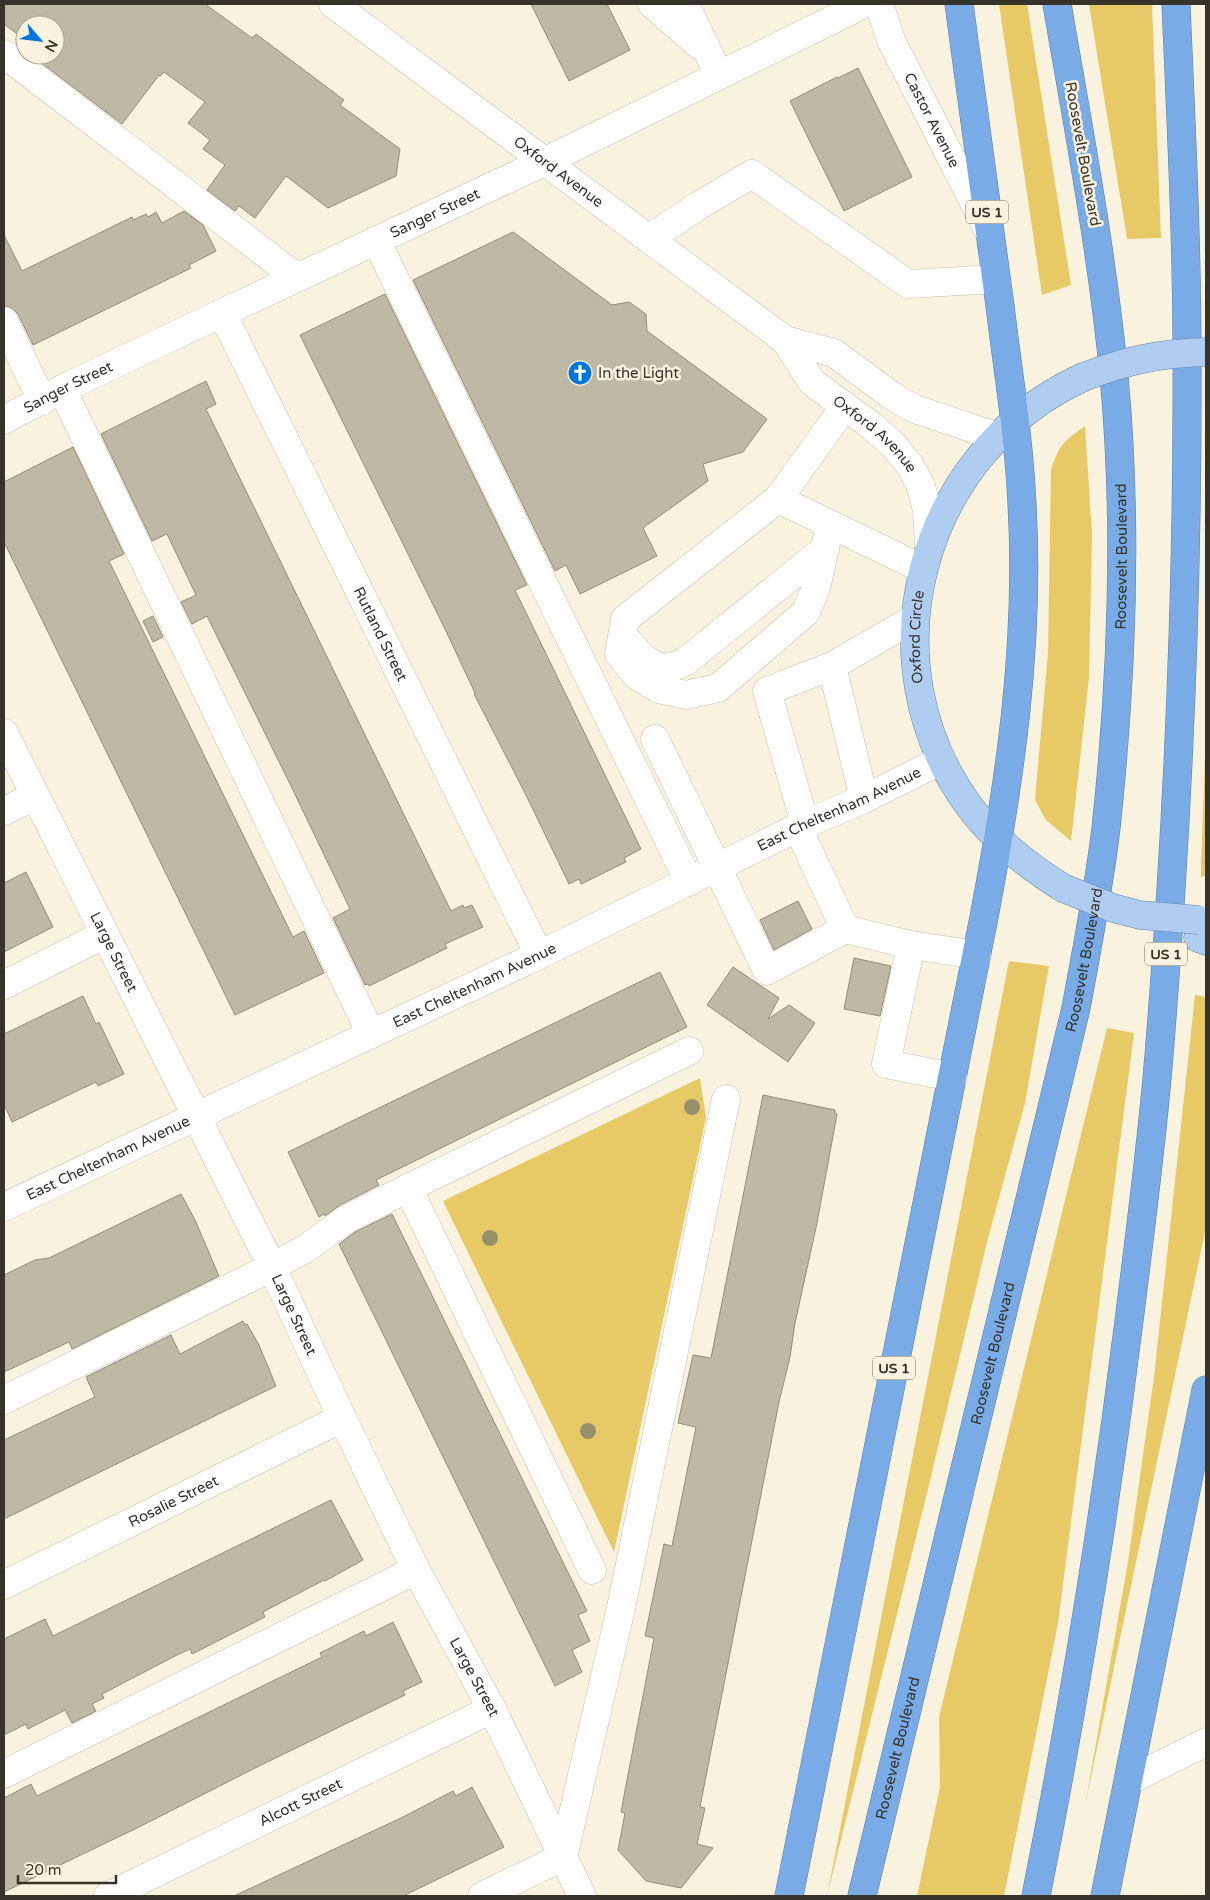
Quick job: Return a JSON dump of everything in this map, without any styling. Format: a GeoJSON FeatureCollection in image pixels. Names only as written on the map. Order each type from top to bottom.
{"type":"FeatureCollection","features":[{"type":"Feature","properties":{"kind":"highway","name":"US 1"},"geometry":{"type":"LineString","coordinates":[[789,1896],[977,955],[999,839],[1018,708],[1022,641],[1022,505],[1006,428],[996,279],[959,4]]}},
{"type":"Feature","properties":{"kind":"highway","name":"Roosevelt Boulevard"},"geometry":{"type":"LineString","coordinates":[[862,1896],[1076,1008],[1093,920],[1106,830],[1119,656],[1120,473],[1114,376],[1104,287],[1092,203],[1057,4]]}},
{"type":"Feature","properties":{"kind":"highway","name":"US 1"},"geometry":{"type":"LineString","coordinates":[[1036,1896],[1065,1750],[1098,1547],[1140,1235],[1159,1049],[1171,885],[1180,709],[1186,532],[1187,346],[1184,179],[1176,4]]}},
{"type":"Feature","properties":{"kind":"highway"},"geometry":{"type":"LineString","coordinates":[[1105,1896],[1205,1404]]}},
{"type":"Feature","properties":{"kind":"main road","name":"Oxford Circle"},"geometry":{"type":"LineString","coordinates":[[1202,930],[1113,908],[1063,888],[999,839],[970,807],[942,760],[931,731],[920,692],[915,656],[915,618],[926,557],[944,511],[962,478],[1006,428],[1037,403],[1081,378],[1111,366],[1143,358],[1206,352]]}},
{"type":"Feature","properties":{"kind":"street","name":"Oxford Avenue"},"geometry":{"type":"LineString","coordinates":[[333,4],[786,340],[812,382],[893,445],[909,464],[921,486],[927,510],[926,557]]}},
{"type":"Feature","properties":{"kind":"street"},"geometry":{"type":"LineString","coordinates":[[652,4],[714,64]]}},
{"type":"Feature","properties":{"kind":"street"},"geometry":{"type":"LineString","coordinates":[[685,4],[714,64]]}},
{"type":"Feature","properties":{"kind":"street","name":"Sanger Street"},"geometry":{"type":"LineString","coordinates":[[4,420],[222,313],[546,161],[714,64],[864,4]]}},
{"type":"Feature","properties":{"kind":"street","name":"Castor Avenue"},"geometry":{"type":"LineString","coordinates":[[879,4],[891,40],[990,234]]}},
{"type":"Feature","properties":{"kind":"street"},"geometry":{"type":"LineString","coordinates":[[4,54],[296,278]]}},
{"type":"Feature","properties":{"kind":"street"},"geometry":{"type":"LineString","coordinates":[[650,238],[698,206],[752,174],[908,284],[996,279]]}},
{"type":"Feature","properties":{"kind":"street"},"geometry":{"type":"LineString","coordinates":[[376,240],[689,882]]}},
{"type":"Feature","properties":{"kind":"street","name":"Rutland Street"},"geometry":{"type":"LineString","coordinates":[[222,313],[539,955]]}},
{"type":"Feature","properties":{"kind":"street"},"geometry":{"type":"LineString","coordinates":[[4,321],[52,395],[371,1034]]}},
{"type":"Feature","properties":{"kind":"street","name":"Oxford Avenue"},"geometry":{"type":"LineString","coordinates":[[786,340],[834,353],[892,396],[915,409],[1006,428]]}},
{"type":"Feature","properties":{"kind":"street"},"geometry":{"type":"LineString","coordinates":[[828,537],[816,588],[806,612],[718,688],[686,695],[659,689],[636,675],[619,654],[625,619],[778,499],[845,406]]}},
{"type":"Feature","properties":{"kind":"street"},"geometry":{"type":"LineString","coordinates":[[778,499],[828,537],[926,557]]}},
{"type":"Feature","properties":{"kind":"street"},"geometry":{"type":"LineString","coordinates":[[622,634],[636,652],[652,664],[670,668],[686,661],[828,537]]}},
{"type":"Feature","properties":{"kind":"street"},"geometry":{"type":"LineString","coordinates":[[845,929],[801,826],[767,691],[832,666],[915,618]]}},
{"type":"Feature","properties":{"kind":"street"},"geometry":{"type":"LineString","coordinates":[[832,666],[864,799]]}},
{"type":"Feature","properties":{"kind":"street","name":"Large Street"},"geometry":{"type":"LineString","coordinates":[[4,733],[272,1267],[342,1418],[416,1570],[492,1709],[582,1896]]}},
{"type":"Feature","properties":{"kind":"street"},"geometry":{"type":"LineString","coordinates":[[655,738],[767,971],[845,929],[911,945],[977,955]]}},
{"type":"Feature","properties":{"kind":"street","name":"East Cheltenham Avenue"},"geometry":{"type":"LineString","coordinates":[[4,1207],[539,955],[801,826],[864,799],[942,760]]}},
{"type":"Feature","properties":{"kind":"street"},"geometry":{"type":"LineString","coordinates":[[4,811],[35,796]]}},
{"type":"Feature","properties":{"kind":"street"},"geometry":{"type":"LineString","coordinates":[[4,985],[105,934]]}},
{"type":"Feature","properties":{"kind":"street"},"geometry":{"type":"LineString","coordinates":[[911,945],[886,1064],[953,1077]]}},
{"type":"Feature","properties":{"kind":"street"},"geometry":{"type":"LineString","coordinates":[[4,1400],[272,1267],[306,1249],[347,1219],[689,1051]]}},
{"type":"Feature","properties":{"kind":"street"},"geometry":{"type":"LineString","coordinates":[[482,1896],[563,1857],[621,1608],[726,1099]]}},
{"type":"Feature","properties":{"kind":"street"},"geometry":{"type":"LineString","coordinates":[[408,1188],[592,1570]]}},
{"type":"Feature","properties":{"kind":"street","name":"Rosalie Street"},"geometry":{"type":"LineString","coordinates":[[4,1585],[342,1418]]}},
{"type":"Feature","properties":{"kind":"street"},"geometry":{"type":"LineString","coordinates":[[4,1774],[416,1570]]}},
{"type":"Feature","properties":{"kind":"street","name":"Alcott Street"},"geometry":{"type":"LineString","coordinates":[[108,1896],[492,1709]]}},
{"type":"Feature","properties":{"kind":"street"},"geometry":{"type":"LineString","coordinates":[[1128,1781],[1206,1742]]}},
{"type":"Feature","properties":{"kind":"shaded area"},"geometry":{"type":"Polygon","coordinates":[[[999,4],[1027,4],[1071,285],[1042,295],[999,4]]]}},
{"type":"Feature","properties":{"kind":"shaded area"},"geometry":{"type":"Polygon","coordinates":[[[1089,4],[1152,4],[1161,238],[1127,239],[1089,4]]]}},
{"type":"Feature","properties":{"kind":"shaded area"},"geometry":{"type":"Polygon","coordinates":[[[1085,426],[1092,534],[1089,677],[1071,841],[1046,820],[1035,800],[1048,652],[1051,470],[1063,444],[1085,426]]]}},
{"type":"Feature","properties":{"kind":"shaded area"},"geometry":{"type":"Polygon","coordinates":[[[1206,731],[1206,876],[1201,877],[1201,868],[1206,731]]]}},
{"type":"Feature","properties":{"kind":"shaded area"},"geometry":{"type":"Polygon","coordinates":[[[1009,961],[1049,966],[1025,1103],[988,1238],[827,1896],[1009,961]]]}},
{"type":"Feature","properties":{"kind":"shaded area"},"geometry":{"type":"Polygon","coordinates":[[[1195,995],[1206,997],[1206,1227],[1085,1806],[1128,1562],[1154,1377],[1195,995]]]}},
{"type":"Feature","properties":{"kind":"shaded area"},"geometry":{"type":"Polygon","coordinates":[[[1107,1028],[1134,1033],[1058,1623],[1004,1896],[917,1896],[940,1787],[939,1717],[1107,1028]]]}},
{"type":"Feature","properties":{"kind":"shaded area"},"geometry":{"type":"Polygon","coordinates":[[[700,1078],[706,1117],[614,1552],[443,1201],[700,1078]]]}},
{"type":"Feature","properties":{"kind":"building"},"geometry":{"type":"Polygon","coordinates":[[[4,4],[205,4],[252,38],[256,34],[344,100],[340,105],[400,149],[396,176],[328,208],[286,176],[255,218],[239,206],[235,211],[207,190],[225,165],[203,149],[210,140],[188,123],[205,102],[164,72],[159,75],[122,124],[44,65],[65,65],[65,15],[15,15],[15,32],[4,24],[4,4]]]}},
{"type":"Feature","properties":{"kind":"building"},"geometry":{"type":"Polygon","coordinates":[[[531,4],[607,4],[630,50],[569,81],[531,4]]]}},
{"type":"Feature","properties":{"kind":"building"},"geometry":{"type":"Polygon","coordinates":[[[858,68],[912,177],[844,211],[790,101],[858,68]]]}},
{"type":"Feature","properties":{"kind":"building"},"geometry":{"type":"Polygon","coordinates":[[[184,211],[203,225],[216,251],[189,265],[191,268],[33,345],[18,314],[12,308],[4,306],[4,235],[22,271],[132,217],[133,220],[146,214],[148,217],[156,212],[162,223],[184,211]]]}},
{"type":"Feature","properties":{"kind":"building","name":"In the Light"},"geometry":{"type":"Polygon","coordinates":[[[513,232],[612,305],[629,302],[646,314],[647,331],[767,419],[743,452],[703,464],[708,481],[643,528],[657,556],[580,594],[566,565],[555,571],[413,280],[513,232]]]}},
{"type":"Feature","properties":{"kind":"building"},"geometry":{"type":"Polygon","coordinates":[[[385,294],[527,585],[515,590],[641,849],[624,858],[626,862],[581,884],[579,879],[569,884],[474,694],[444,627],[300,335],[385,294]]]}},
{"type":"Feature","properties":{"kind":"building"},"geometry":{"type":"Polygon","coordinates":[[[206,381],[216,404],[206,409],[451,911],[463,905],[464,908],[472,905],[483,927],[445,944],[447,948],[369,986],[368,984],[365,985],[333,918],[350,909],[292,788],[207,616],[192,624],[181,602],[196,595],[167,534],[152,541],[101,434],[206,381]]]}},
{"type":"Feature","properties":{"kind":"building"},"geometry":{"type":"Polygon","coordinates":[[[73,447],[124,554],[109,561],[293,937],[304,931],[324,973],[235,1015],[4,542],[4,482],[73,447]]]}},
{"type":"Feature","properties":{"kind":"building"},"geometry":{"type":"Polygon","coordinates":[[[153,616],[163,637],[153,642],[143,621],[153,616]]]}},
{"type":"Feature","properties":{"kind":"building"},"geometry":{"type":"Polygon","coordinates":[[[26,872],[53,927],[4,952],[4,883],[26,872]]]}},
{"type":"Feature","properties":{"kind":"building"},"geometry":{"type":"Polygon","coordinates":[[[798,901],[812,929],[774,950],[760,920],[798,901]]]}},
{"type":"Feature","properties":{"kind":"building"},"geometry":{"type":"Polygon","coordinates":[[[854,958],[891,966],[880,1016],[844,1009],[854,958]]]}},
{"type":"Feature","properties":{"kind":"building"},"geometry":{"type":"Polygon","coordinates":[[[733,967],[779,998],[768,1019],[789,1005],[815,1023],[788,1062],[707,1005],[733,967]]]}},
{"type":"Feature","properties":{"kind":"building"},"geometry":{"type":"Polygon","coordinates":[[[660,972],[687,1027],[376,1180],[379,1185],[340,1205],[325,1216],[324,1214],[319,1217],[288,1152],[660,972]]]}},
{"type":"Feature","properties":{"kind":"building"},"geometry":{"type":"Polygon","coordinates":[[[83,996],[96,1024],[99,1022],[124,1074],[98,1086],[96,1082],[12,1122],[4,1104],[4,1034],[83,996]]]}},
{"type":"Feature","properties":{"kind":"building"},"geometry":{"type":"Polygon","coordinates":[[[763,1095],[835,1110],[837,1114],[817,1223],[779,1402],[700,1807],[705,1808],[697,1844],[713,1848],[681,1888],[646,1881],[618,1850],[625,1813],[621,1812],[654,1638],[645,1636],[664,1544],[672,1546],[696,1427],[678,1423],[693,1355],[711,1358],[763,1095]]]}},
{"type":"Feature","properties":{"kind":"building"},"geometry":{"type":"Polygon","coordinates":[[[181,1194],[195,1220],[219,1276],[72,1349],[69,1342],[4,1372],[4,1275],[35,1260],[49,1258],[181,1194]]]}},
{"type":"Feature","properties":{"kind":"building"},"geometry":{"type":"Polygon","coordinates":[[[392,1214],[587,1611],[578,1615],[590,1641],[572,1650],[582,1672],[555,1686],[339,1244],[355,1232],[392,1214]]]}},
{"type":"Feature","properties":{"kind":"building"},"geometry":{"type":"Polygon","coordinates":[[[243,1321],[245,1325],[247,1324],[259,1345],[276,1386],[4,1519],[4,1440],[95,1397],[86,1377],[171,1335],[180,1354],[243,1321]]]}},
{"type":"Feature","properties":{"kind":"building"},"geometry":{"type":"Polygon","coordinates":[[[331,1500],[363,1560],[263,1612],[265,1617],[192,1654],[190,1649],[177,1655],[102,1694],[104,1698],[92,1704],[96,1711],[72,1723],[65,1710],[28,1729],[26,1724],[4,1735],[4,1639],[45,1619],[53,1636],[331,1500]]]}},
{"type":"Feature","properties":{"kind":"building"},"geometry":{"type":"Polygon","coordinates":[[[393,1622],[422,1682],[403,1691],[405,1695],[4,1892],[4,1798],[31,1784],[37,1796],[322,1657],[320,1653],[364,1631],[366,1636],[393,1622]]]}},
{"type":"Feature","properties":{"kind":"building"},"geometry":{"type":"Polygon","coordinates":[[[472,1787],[504,1847],[403,1896],[234,1896],[403,1817],[453,1791],[456,1796],[472,1787]]]}},
{"type":"Feature","properties":{"kind":"place","name":"In the Light"},"geometry":{"type":"Point","coordinates":[580,373]}}]}
